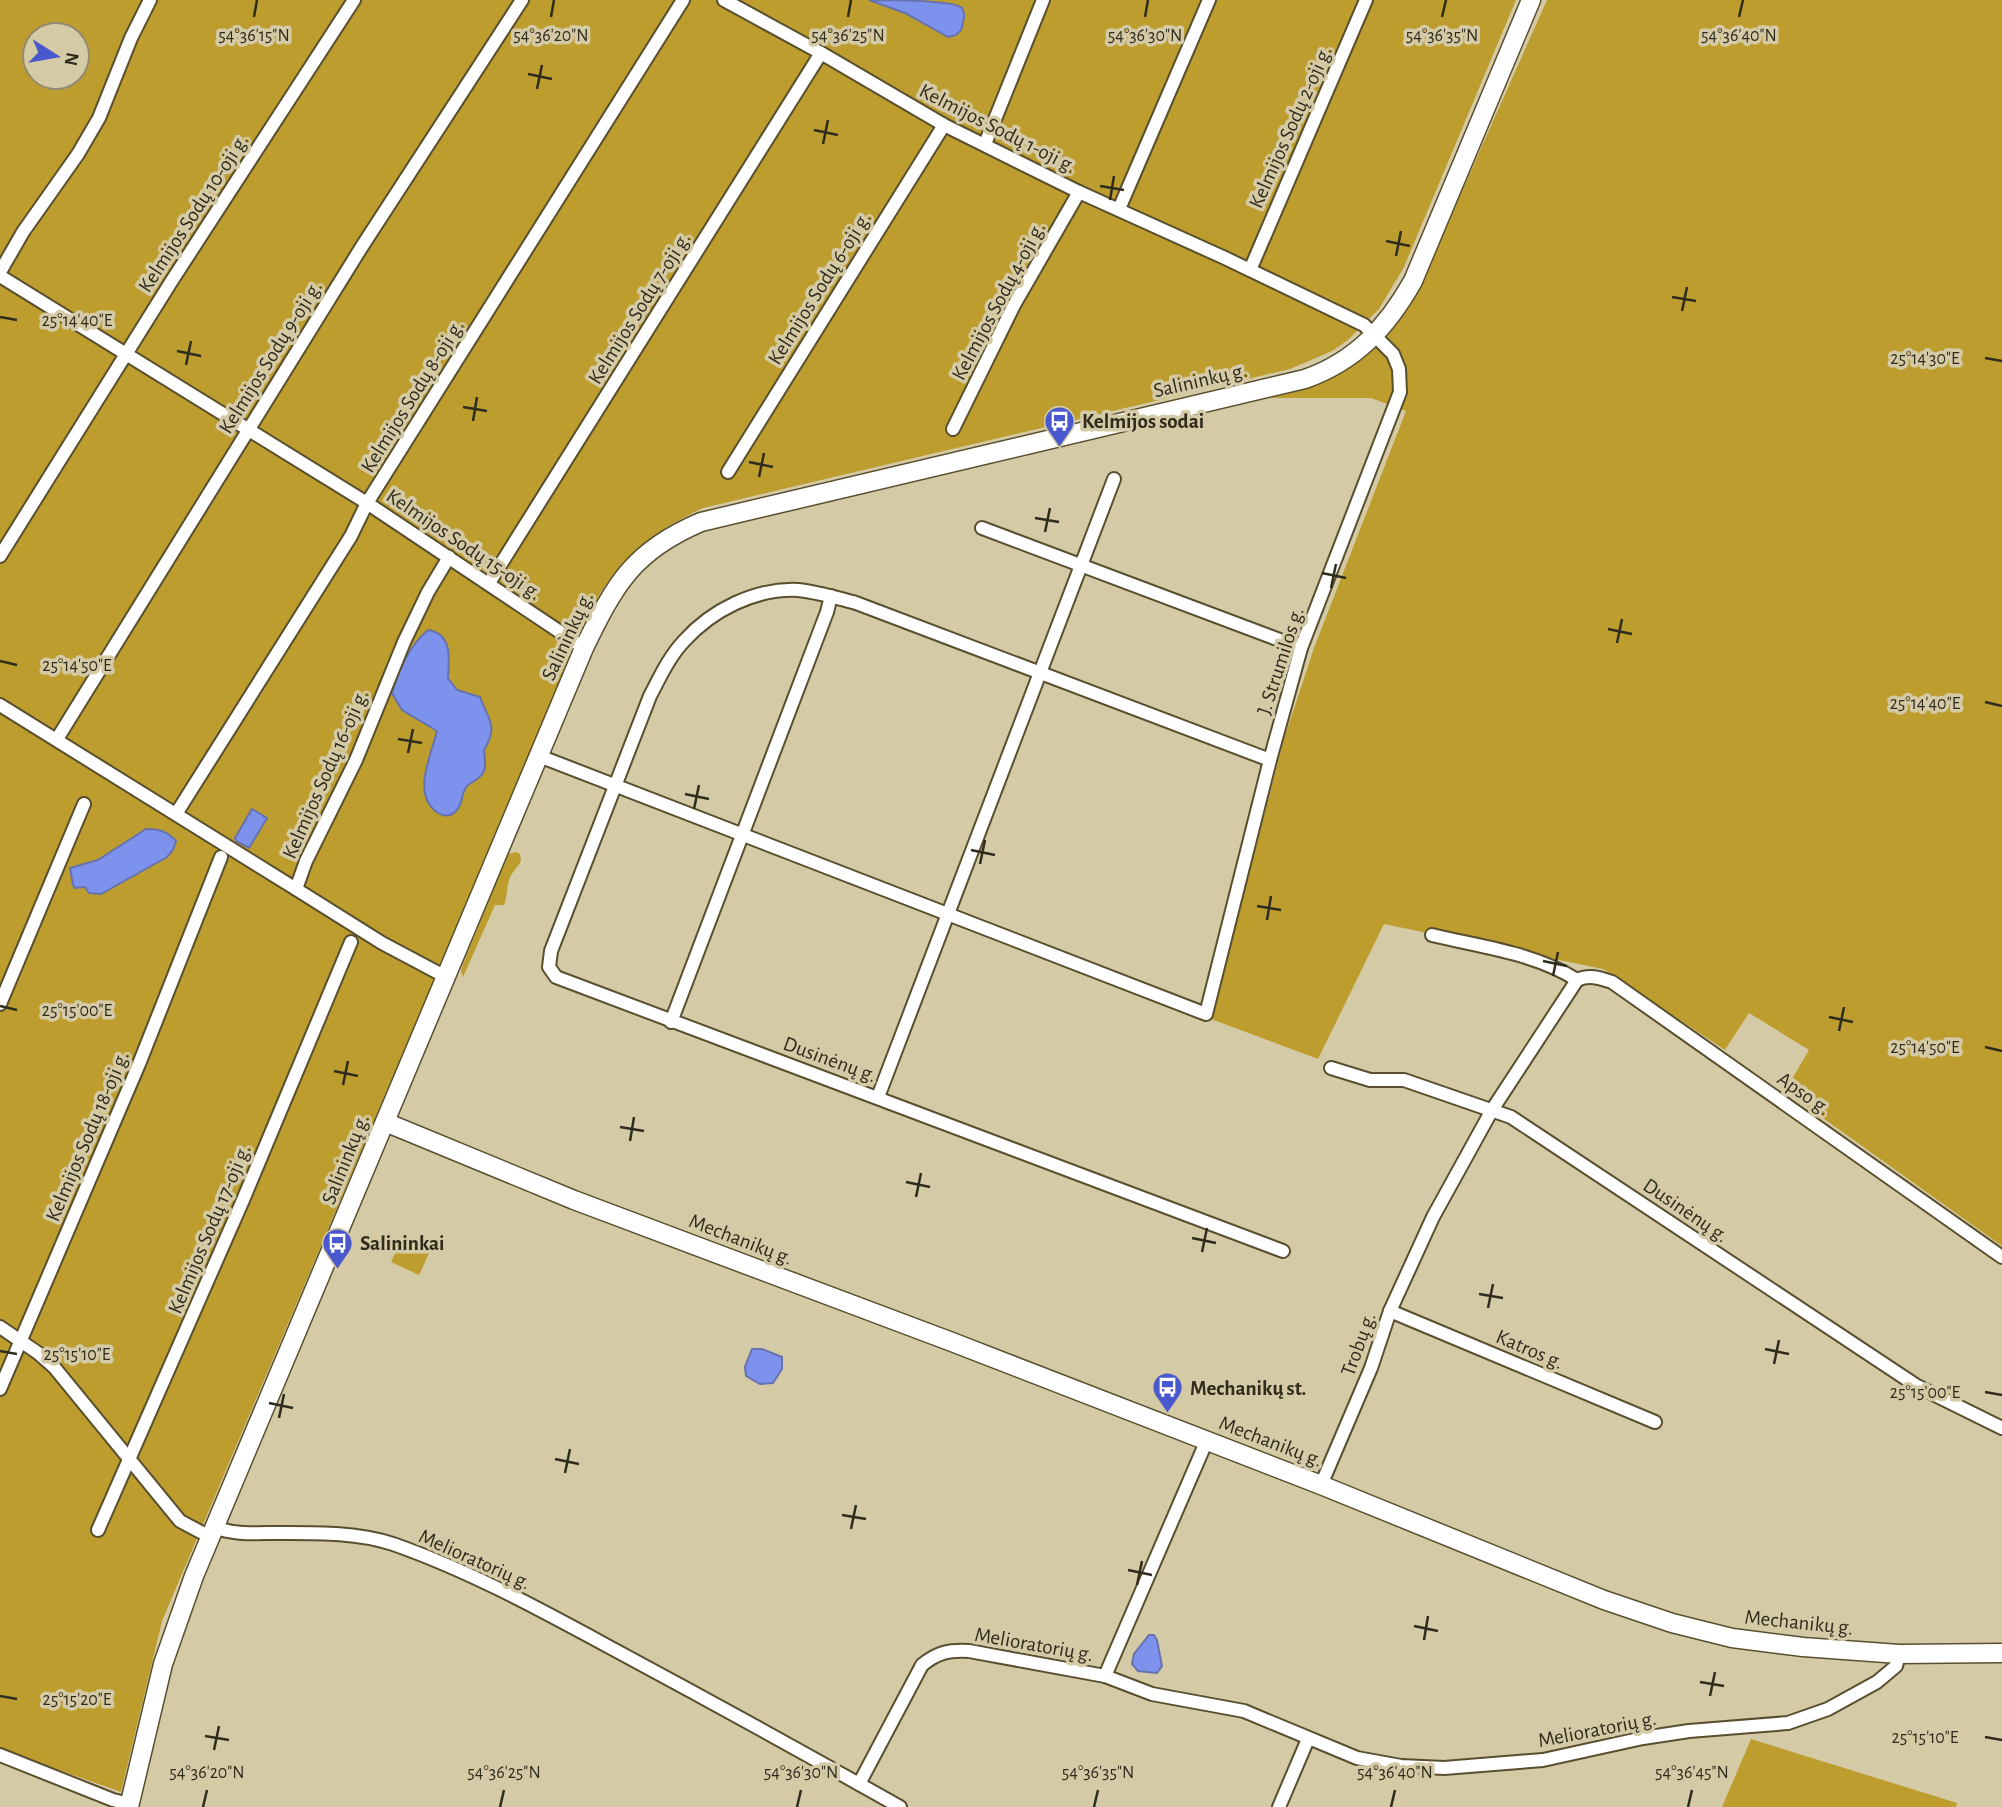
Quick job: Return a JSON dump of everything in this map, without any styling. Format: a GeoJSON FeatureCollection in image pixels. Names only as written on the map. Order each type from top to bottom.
{"type":"FeatureCollection","features":[{"type":"Feature","properties":{"kind":"main road","name":"Salininkų g."},"geometry":{"type":"LineString","coordinates":[[130,1805],[163,1664],[212,1532],[584,648],[603,608],[626,573],[659,543],[701,522],[1305,379],[1348,359],[1390,317],[1413,281],[1531,0]]}},
{"type":"Feature","properties":{"kind":"main road","name":"Mechanikų g."},"geometry":{"type":"LineString","coordinates":[[385,1122],[574,1200],[1207,1440],[1604,1600],[1672,1623],[1732,1638],[1803,1647],[1899,1654],[2002,1653]]}},
{"type":"Feature","properties":{"kind":"street"},"geometry":{"type":"LineString","coordinates":[[0,274],[23,232],[78,154],[99,118],[131,38],[150,0]]}},
{"type":"Feature","properties":{"kind":"street","name":"Kelmijos Sodų 10-oji g."},"geometry":{"type":"LineString","coordinates":[[0,556],[171,282],[354,0]]}},
{"type":"Feature","properties":{"kind":"street","name":"Kelmijos Sodų 9-oji g."},"geometry":{"type":"LineString","coordinates":[[57,739],[361,248],[522,0]]}},
{"type":"Feature","properties":{"kind":"street","name":"Kelmijos Sodų 8-oji g."},"geometry":{"type":"LineString","coordinates":[[176,814],[351,536],[367,503],[683,0]]}},
{"type":"Feature","properties":{"kind":"street","name":"Kelmijos Sodų 1-oji g."},"geometry":{"type":"LineString","coordinates":[[724,0],[944,125],[1079,192],[1353,319],[1374,334]]}},
{"type":"Feature","properties":{"kind":"street"},"geometry":{"type":"LineString","coordinates":[[985,144],[1043,0]]}},
{"type":"Feature","properties":{"kind":"street"},"geometry":{"type":"LineString","coordinates":[[1119,209],[1209,0]]}},
{"type":"Feature","properties":{"kind":"street","name":"Kelmijos Sodų 2-oji g."},"geometry":{"type":"LineString","coordinates":[[1250,270],[1366,0]]}},
{"type":"Feature","properties":{"kind":"street","name":"Kelmijos Sodų 7-oji g."},"geometry":{"type":"LineString","coordinates":[[489,583],[821,53]]}},
{"type":"Feature","properties":{"kind":"street","name":"Kelmijos Sodų 6-oji g."},"geometry":{"type":"LineString","coordinates":[[728,472],[944,125]]}},
{"type":"Feature","properties":{"kind":"street","name":"Kelmijos Sodų 4-oji g."},"geometry":{"type":"LineString","coordinates":[[953,429],[1014,305],[1079,192]]}},
{"type":"Feature","properties":{"kind":"street","name":"Kelmijos Sodų 15-oji g."},"geometry":{"type":"LineString","coordinates":[[0,274],[367,503],[584,648]]}},
{"type":"Feature","properties":{"kind":"street","name":"J. Strumilos g."},"geometry":{"type":"LineString","coordinates":[[948,914],[1206,1014],[1301,648],[1400,392],[1399,369],[1393,354],[1374,334]]}},
{"type":"Feature","properties":{"kind":"street"},"geometry":{"type":"LineString","coordinates":[[878,1097],[1114,478]]}},
{"type":"Feature","properties":{"kind":"street"},"geometry":{"type":"LineString","coordinates":[[982,528],[1301,648]]}},
{"type":"Feature","properties":{"kind":"street","name":"Kelmijos Sodų 16-oji g."},"geometry":{"type":"LineString","coordinates":[[446,976],[382,943],[296,889],[306,861],[356,760],[404,642],[428,592],[449,557]]}},
{"type":"Feature","properties":{"kind":"street","name":"Dusinėnų g."},"geometry":{"type":"LineString","coordinates":[[1270,760],[856,603],[797,590],[755,596],[730,605],[707,620],[684,641],[663,669],[650,696],[551,951],[549,967],[556,977],[671,1022],[878,1097],[1283,1251]]}},
{"type":"Feature","properties":{"kind":"street"},"geometry":{"type":"LineString","coordinates":[[671,1022],[831,596]]}},
{"type":"Feature","properties":{"kind":"street"},"geometry":{"type":"LineString","coordinates":[[0,705],[296,889]]}},
{"type":"Feature","properties":{"kind":"street"},"geometry":{"type":"LineString","coordinates":[[539,756],[948,914]]}},
{"type":"Feature","properties":{"kind":"street"},"geometry":{"type":"LineString","coordinates":[[0,1004],[84,804]]}},
{"type":"Feature","properties":{"kind":"street","name":"Kelmijos Sodų 18-oji g."},"geometry":{"type":"LineString","coordinates":[[0,1389],[139,1065],[221,857]]}},
{"type":"Feature","properties":{"kind":"street","name":"Apso g."},"geometry":{"type":"LineString","coordinates":[[1432,935],[1516,955],[1563,971],[1577,980],[1592,977],[1612,982],[2002,1257]]}},
{"type":"Feature","properties":{"kind":"street","name":"Kelmijos Sodų 17-oji g."},"geometry":{"type":"LineString","coordinates":[[99,1530],[351,942]]}},
{"type":"Feature","properties":{"kind":"street"},"geometry":{"type":"LineString","coordinates":[[1492,1110],[1577,980]]}},
{"type":"Feature","properties":{"kind":"street","name":"Dusinėnų g."},"geometry":{"type":"LineString","coordinates":[[1331,1068],[1370,1080],[1404,1080],[1511,1117],[1917,1386],[2002,1428]]}},
{"type":"Feature","properties":{"kind":"street","name":"Trobų g."},"geometry":{"type":"LineString","coordinates":[[1321,1485],[1371,1368],[1390,1311],[1433,1217],[1492,1110]]}},
{"type":"Feature","properties":{"kind":"street","name":"Katros g."},"geometry":{"type":"LineString","coordinates":[[1390,1311],[1655,1422]]}},
{"type":"Feature","properties":{"kind":"street"},"geometry":{"type":"LineString","coordinates":[[0,1327],[54,1367],[180,1521],[212,1532]]}},
{"type":"Feature","properties":{"kind":"street"},"geometry":{"type":"LineString","coordinates":[[1105,1676],[1207,1440]]}},
{"type":"Feature","properties":{"kind":"street","name":"Melioratorių g."},"geometry":{"type":"LineString","coordinates":[[212,1532],[305,1532],[361,1537],[391,1544],[467,1574],[545,1612],[859,1784],[922,1665],[947,1650],[969,1651],[1105,1676],[1152,1694],[1244,1712],[1357,1758],[1401,1766],[1444,1768],[1542,1760],[1643,1738],[1788,1723],[1810,1716],[1877,1682],[1896,1666],[1899,1654]]}},
{"type":"Feature","properties":{"kind":"street"},"geometry":{"type":"LineString","coordinates":[[1279,1807],[1308,1739]]}},
{"type":"Feature","properties":{"kind":"street"},"geometry":{"type":"LineString","coordinates":[[0,1755],[130,1805]]}},
{"type":"Feature","properties":{"kind":"street"},"geometry":{"type":"LineString","coordinates":[[859,1784],[900,1807]]}},
{"type":"Feature","properties":{"kind":"shaded area"},"geometry":{"type":"Polygon","coordinates":[[[0,0],[1516,0],[1404,267],[1379,309],[1348,340],[1332,351],[1290,369],[703,508],[647,541],[613,575],[581,632],[162,1621],[121,1792],[0,1749],[0,0]]]}},
{"type":"Feature","properties":{"kind":"shaded area"},"geometry":{"type":"Polygon","coordinates":[[[1547,0],[2002,0],[2002,1246],[1785,1091],[1809,1050],[1749,1013],[1725,1050],[1603,969],[1384,924],[1318,1059],[1211,1019],[1284,739],[1314,648],[1406,411],[1371,398],[1271,398],[1323,382],[1341,373],[1373,348],[1398,317],[1429,265],[1547,0]]]}},
{"type":"Feature","properties":{"kind":"shaded area"},"geometry":{"type":"Polygon","coordinates":[[[508,854],[520,854],[521,860],[509,879],[504,905],[495,905],[463,977],[463,964],[508,854]]]}},
{"type":"Feature","properties":{"kind":"shaded area"},"geometry":{"type":"Polygon","coordinates":[[[404,1234],[432,1247],[419,1275],[391,1262],[404,1234]]]}},
{"type":"Feature","properties":{"kind":"shaded area"},"geometry":{"type":"Polygon","coordinates":[[[1751,1739],[1957,1803],[1956,1807],[1722,1807],[1751,1739]]]}},
{"type":"Feature","properties":{"kind":"water"},"geometry":{"type":"Polygon","coordinates":[[[869,0],[956,5],[962,8],[964,19],[961,30],[948,37],[905,13],[869,0]]]}},
{"type":"Feature","properties":{"kind":"water"},"geometry":{"type":"Polygon","coordinates":[[[428,630],[436,632],[446,642],[449,656],[448,678],[457,690],[480,697],[491,723],[491,734],[484,750],[483,773],[467,786],[459,807],[448,816],[438,813],[430,805],[424,786],[437,731],[402,710],[392,693],[406,658],[428,630]]]}},
{"type":"Feature","properties":{"kind":"water"},"geometry":{"type":"Polygon","coordinates":[[[252,809],[267,818],[249,848],[235,838],[252,809]]]}},
{"type":"Feature","properties":{"kind":"water"},"geometry":{"type":"Polygon","coordinates":[[[146,829],[162,831],[176,841],[167,857],[101,894],[89,893],[85,887],[75,888],[70,868],[98,860],[146,829]]]}},
{"type":"Feature","properties":{"kind":"water"},"geometry":{"type":"Polygon","coordinates":[[[752,1349],[762,1349],[782,1357],[782,1369],[773,1383],[760,1384],[746,1376],[745,1367],[752,1349]]]}},
{"type":"Feature","properties":{"kind":"water"},"geometry":{"type":"Polygon","coordinates":[[[1149,1635],[1154,1635],[1157,1640],[1162,1666],[1157,1673],[1138,1671],[1132,1664],[1134,1654],[1149,1635]]]}},
{"type":"Feature","properties":{"kind":"place","name":"Kelmijos sodai"},"geometry":{"type":"Point","coordinates":[1059,448]}},
{"type":"Feature","properties":{"kind":"place","name":"Salininkai"},"geometry":{"type":"Point","coordinates":[337,1270]}},
{"type":"Feature","properties":{"kind":"place","name":"Mechanikų st."},"geometry":{"type":"Point","coordinates":[1167,1415]}}]}
